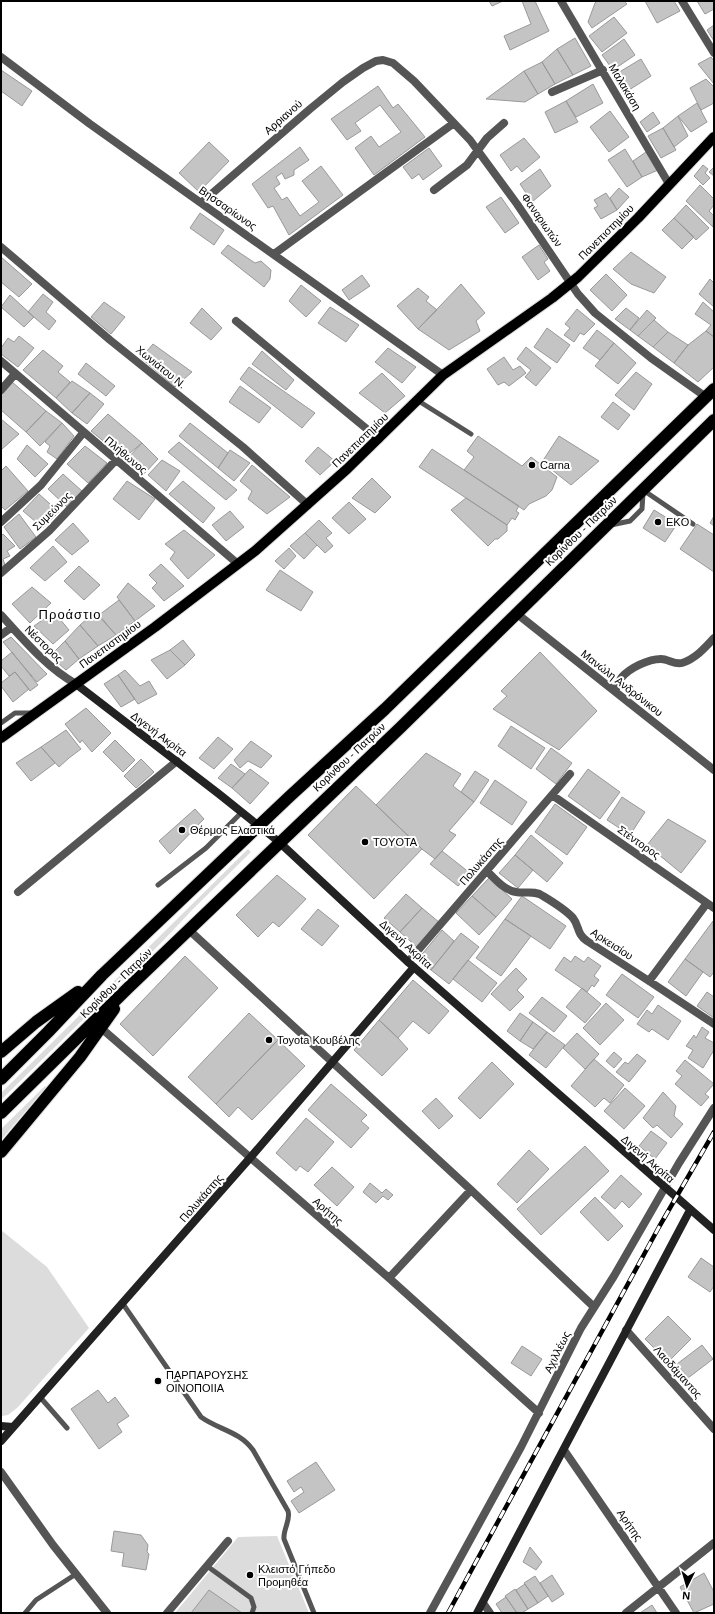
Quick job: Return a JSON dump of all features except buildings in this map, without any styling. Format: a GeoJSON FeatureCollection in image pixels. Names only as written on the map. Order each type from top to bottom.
{"type":"FeatureCollection","features":[{"type":"Feature","properties":{"kind":"highway","name":"Κορίνθου - Πατρών"},"geometry":{"type":"LineString","coordinates":[[1,1079],[102,975],[385,709],[710,393]]}},
{"type":"Feature","properties":{"kind":"highway","name":"Κορίνθου - Πατρών"},"geometry":{"type":"LineString","coordinates":[[1,1113],[128,988],[401,726],[714,420]]}},
{"type":"Feature","properties":{"kind":"highway"},"geometry":{"type":"LineString","coordinates":[[1,1052],[36,1022],[102,975]]}},
{"type":"Feature","properties":{"kind":"highway"},"geometry":{"type":"LineString","coordinates":[[1,1152],[80,1057],[128,988]]}},
{"type":"Feature","properties":{"kind":"main road","name":"Πανεπιστημίου"},"geometry":{"type":"LineString","coordinates":[[1,738],[155,627],[238,564],[308,505],[379,439],[443,375],[571,283],[638,218],[714,137]]}},
{"type":"Feature","properties":{"kind":"street","name":"Μαλακάση"},"geometry":{"type":"LineString","coordinates":[[561,1],[669,184]]}},
{"type":"Feature","properties":{"kind":"street"},"geometry":{"type":"LineString","coordinates":[[682,1],[714,53]]}},
{"type":"Feature","properties":{"kind":"street","name":"Βησσαρίωνος"},"geometry":{"type":"LineString","coordinates":[[1,57],[90,124],[443,375]]}},
{"type":"Feature","properties":{"kind":"street","name":"Αρριανού"},"geometry":{"type":"LineString","coordinates":[[201,203],[328,94],[363,68],[376,61],[386,61]]}},
{"type":"Feature","properties":{"kind":"street","name":"Φαναριωτών"},"geometry":{"type":"LineString","coordinates":[[386,61],[397,65],[403,70],[454,123],[478,151],[585,302],[609,325],[651,358],[710,393]]}},
{"type":"Feature","properties":{"kind":"street"},"geometry":{"type":"LineString","coordinates":[[552,92],[603,70]]}},
{"type":"Feature","properties":{"kind":"street"},"geometry":{"type":"LineString","coordinates":[[274,254],[454,123]]}},
{"type":"Feature","properties":{"kind":"street"},"geometry":{"type":"LineString","coordinates":[[434,190],[467,165],[488,138],[504,123]]}},
{"type":"Feature","properties":{"kind":"street","name":"Χωνιάτου Ν."},"geometry":{"type":"LineString","coordinates":[[1,247],[110,340],[243,447],[308,505]]}},
{"type":"Feature","properties":{"kind":"street"},"geometry":{"type":"LineString","coordinates":[[236,321],[379,439]]}},
{"type":"Feature","properties":{"kind":"street","name":"Πλήθωνος"},"geometry":{"type":"LineString","coordinates":[[1,361],[238,564]]}},
{"type":"Feature","properties":{"kind":"street"},"geometry":{"type":"LineString","coordinates":[[1,390],[15,374]]}},
{"type":"Feature","properties":{"kind":"street"},"geometry":{"type":"LineString","coordinates":[[1,522],[41,485],[84,433]]}},
{"type":"Feature","properties":{"kind":"street","name":"Συμεώνος"},"geometry":{"type":"LineString","coordinates":[[1,573],[49,531],[116,460]]}},
{"type":"Feature","properties":{"kind":"street","name":"Μανώλη Ανδρόνικου"},"geometry":{"type":"LineString","coordinates":[[516,613],[714,770]]}},
{"type":"Feature","properties":{"kind":"street","name":"Νέστορος"},"geometry":{"type":"LineString","coordinates":[[1,616],[44,661],[58,673],[76,684]]}},
{"type":"Feature","properties":{"kind":"street"},"geometry":{"type":"LineString","coordinates":[[1,635],[12,627]]}},
{"type":"Feature","properties":{"kind":"street"},"geometry":{"type":"LineString","coordinates":[[616,692],[621,678],[635,668],[647,662],[663,659],[682,663],[695,656],[714,638]]}},
{"type":"Feature","properties":{"kind":"street","name":"Διγενή Ακρίτα"},"geometry":{"type":"LineString","coordinates":[[76,684],[177,761],[279,842],[411,964],[714,1230]]}},
{"type":"Feature","properties":{"kind":"street"},"geometry":{"type":"LineString","coordinates":[[18,892],[177,761]]}},
{"type":"Feature","properties":{"kind":"street","name":"Πολυκάστης"},"geometry":{"type":"LineString","coordinates":[[1,1441],[123,1304],[332,1062],[487,871],[570,774]]}},
{"type":"Feature","properties":{"kind":"street","name":"Στέντορος"},"geometry":{"type":"LineString","coordinates":[[552,795],[714,908]]}},
{"type":"Feature","properties":{"kind":"street","name":"Αρκεισίου"},"geometry":{"type":"LineString","coordinates":[[487,871],[505,888],[511,891],[534,892],[543,896],[572,918],[579,934],[586,942],[714,1024]]}},
{"type":"Feature","properties":{"kind":"street"},"geometry":{"type":"LineString","coordinates":[[649,981],[707,903]]}},
{"type":"Feature","properties":{"kind":"street"},"geometry":{"type":"LineString","coordinates":[[189,930],[471,1190],[594,1307]]}},
{"type":"Feature","properties":{"kind":"street","name":"Αρήτης"},"geometry":{"type":"LineString","coordinates":[[101,1028],[389,1278],[539,1413]]}},
{"type":"Feature","properties":{"kind":"street","name":"Αχιλλέως"},"geometry":{"type":"LineString","coordinates":[[430,1613],[539,1413],[581,1328],[614,1276],[664,1187],[714,1108]]}},
{"type":"Feature","properties":{"kind":"street"},"geometry":{"type":"LineString","coordinates":[[389,1278],[471,1190]]}},
{"type":"Feature","properties":{"kind":"street"},"geometry":{"type":"LineString","coordinates":[[477,1613],[690,1210]]}},
{"type":"Feature","properties":{"kind":"street","name":"Λαοδάμαντος"},"geometry":{"type":"LineString","coordinates":[[626,1330],[714,1429]]}},
{"type":"Feature","properties":{"kind":"street"},"geometry":{"type":"LineString","coordinates":[[1,1426],[13,1427]]}},
{"type":"Feature","properties":{"kind":"street","name":"Αρήτης"},"geometry":{"type":"LineString","coordinates":[[564,1450],[660,1586],[676,1613]]}},
{"type":"Feature","properties":{"kind":"street"},"geometry":{"type":"LineString","coordinates":[[1,1472],[76,1574],[107,1613]]}},
{"type":"Feature","properties":{"kind":"street"},"geometry":{"type":"LineString","coordinates":[[167,1613],[228,1541]]}},
{"type":"Feature","properties":{"kind":"street"},"geometry":{"type":"LineString","coordinates":[[626,1613],[714,1543]]}},
{"type":"Feature","properties":{"kind":"street"},"geometry":{"type":"LineString","coordinates":[[482,1603],[490,1613]]}},
{"type":"Feature","properties":{"kind":"lane"},"geometry":{"type":"LineString","coordinates":[[418,400],[471,434]]}},
{"type":"Feature","properties":{"kind":"lane"},"geometry":{"type":"LineString","coordinates":[[643,490],[693,524]]}},
{"type":"Feature","properties":{"kind":"lane"},"geometry":{"type":"LineString","coordinates":[[1,723],[15,713],[36,713]]}},
{"type":"Feature","properties":{"kind":"lane"},"geometry":{"type":"LineString","coordinates":[[158,885],[206,848],[242,812]]}},
{"type":"Feature","properties":{"kind":"lane"},"geometry":{"type":"LineString","coordinates":[[123,1304],[201,1417],[208,1422],[239,1436],[253,1450],[288,1511],[289,1517],[284,1530],[284,1539],[314,1613]]}},
{"type":"Feature","properties":{"kind":"lane"},"geometry":{"type":"LineString","coordinates":[[40,1397],[67,1428]]}},
{"type":"Feature","properties":{"kind":"lane"},"geometry":{"type":"LineString","coordinates":[[207,1566],[251,1598],[254,1607],[252,1613]]}},
{"type":"Feature","properties":{"kind":"lane"},"geometry":{"type":"LineString","coordinates":[[25,1613],[36,1600],[76,1574]]}},
{"type":"Feature","properties":{"kind":"shaded area"},"geometry":{"type":"Polygon","coordinates":[[[248,849],[251,852],[161,943],[1,1100],[1,1093],[248,849]]]}},
{"type":"Feature","properties":{"kind":"shaded area"},"geometry":{"type":"Polygon","coordinates":[[[45,1086],[46,1087],[1,1140],[1,1129],[45,1086]]]}},
{"type":"Feature","properties":{"kind":"shaded area"},"geometry":{"type":"Polygon","coordinates":[[[1,1230],[47,1267],[89,1328],[17,1408],[8,1415],[2,1416],[1,1230]]]}},
{"type":"Feature","properties":{"kind":"shaded area","name":"Κλειστό Γήπεδο Προμηθέα"},"geometry":{"type":"Polygon","coordinates":[[[277,1536],[309,1613],[175,1613],[238,1537],[277,1536]]]}},
{"type":"Feature","properties":{"kind":"railway"},"geometry":{"type":"LineString","coordinates":[[448,1613],[659,1227],[714,1132]]}},
{"type":"Feature","properties":{"kind":"place","name":"Carna"},"geometry":{"type":"Point","coordinates":[532,465]}},
{"type":"Feature","properties":{"kind":"place","name":"EKO"},"geometry":{"type":"Point","coordinates":[658,522]}},
{"type":"Feature","properties":{"kind":"place","name":"Θέρμος Ελαστικά"},"geometry":{"type":"Point","coordinates":[182,830]}},
{"type":"Feature","properties":{"kind":"place","name":"TOYOTA"},"geometry":{"type":"Point","coordinates":[365,842]}},
{"type":"Feature","properties":{"kind":"place","name":"Toyota Κουβέλης"},"geometry":{"type":"Point","coordinates":[269,1040]}},
{"type":"Feature","properties":{"kind":"place","name":"ΠΑΡΠΑΡΟΥΣΗΣ ΟΙΝΟΠΟΙΙΑ"},"geometry":{"type":"Point","coordinates":[158,1381]}},
{"type":"Feature","properties":{"kind":"place","name":"Κλειστό Γήπεδο Προμηθέα"},"geometry":{"type":"Point","coordinates":[250,1575]}},
{"type":"Feature","properties":{"kind":"district","name":"Προάστιο"},"geometry":{"type":"Point","coordinates":[70,614]}}]}
